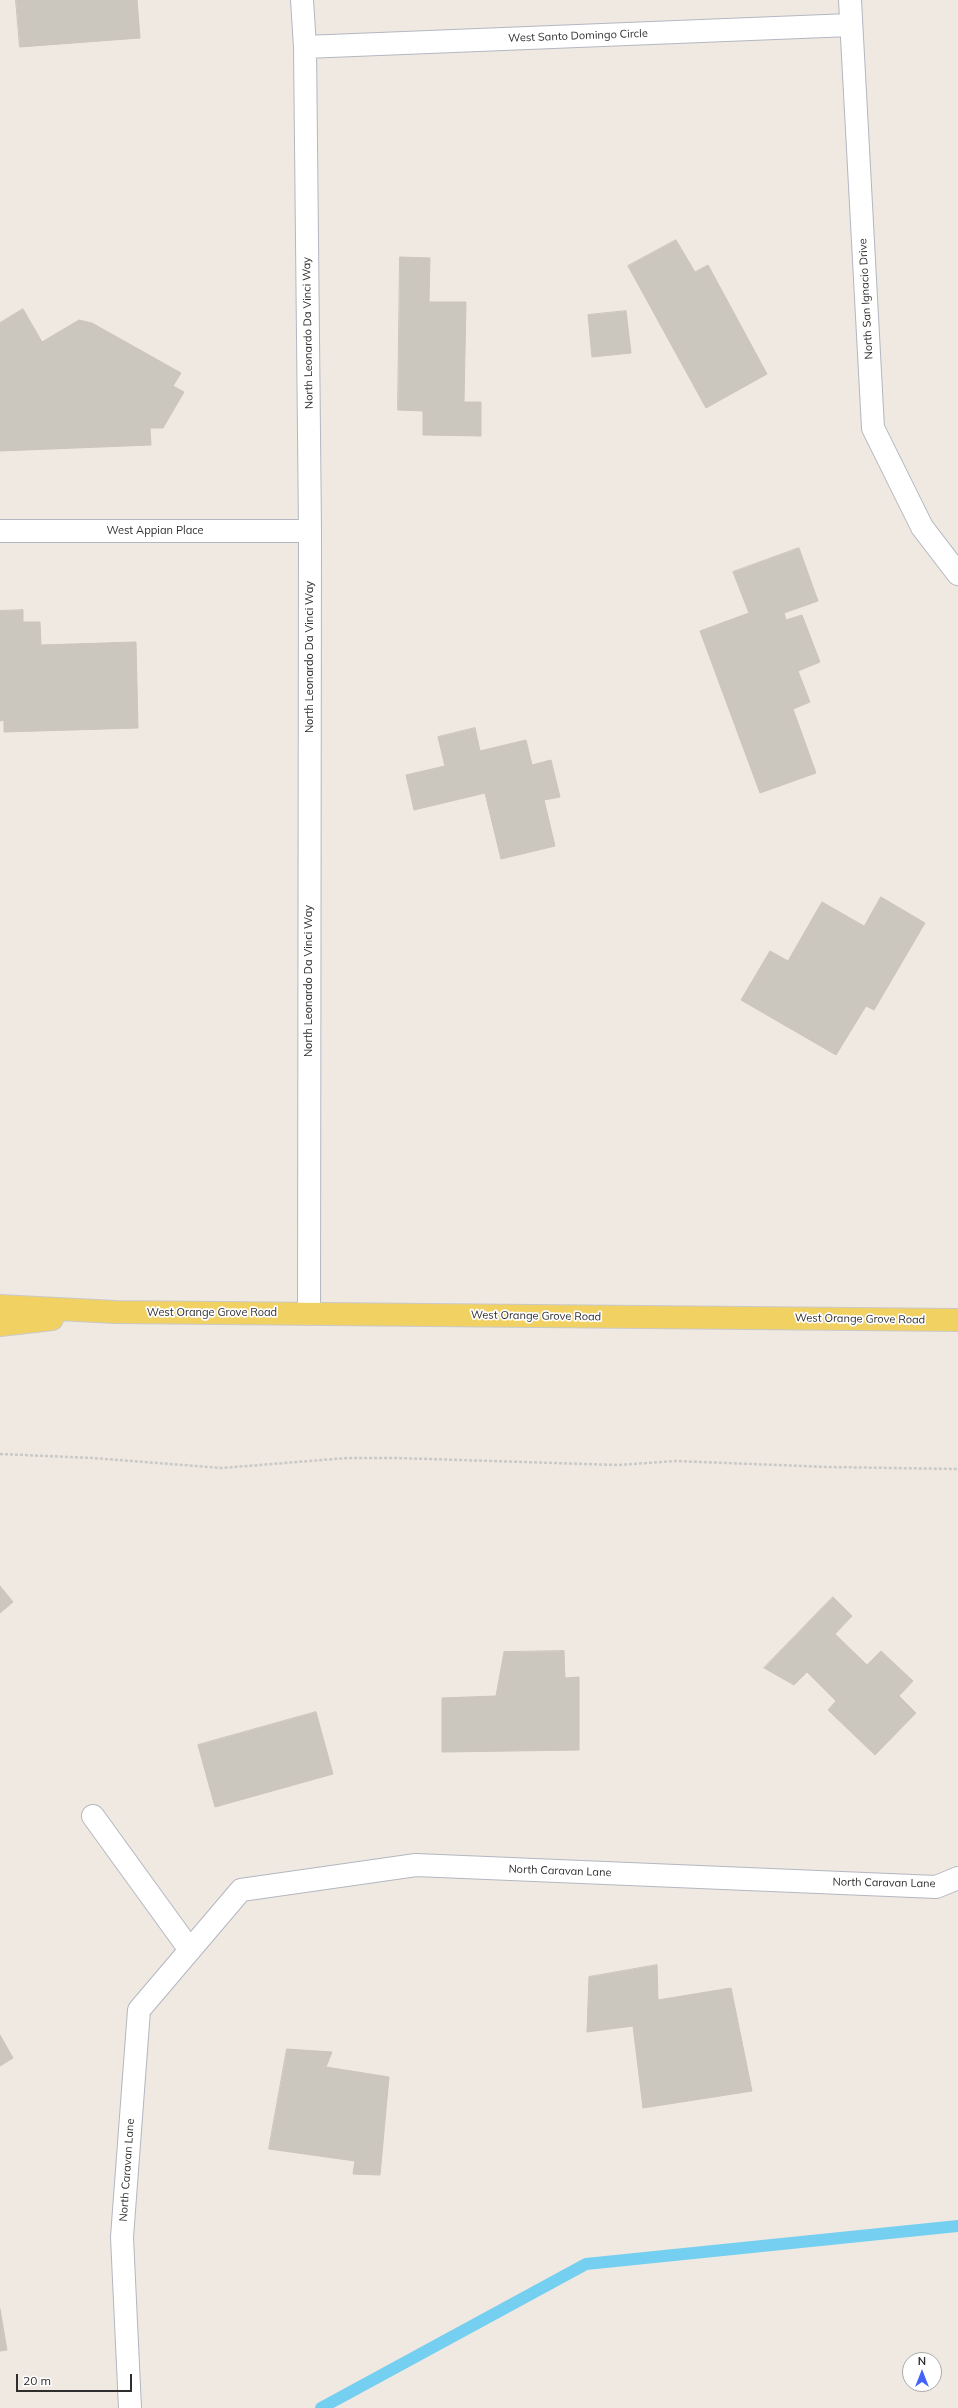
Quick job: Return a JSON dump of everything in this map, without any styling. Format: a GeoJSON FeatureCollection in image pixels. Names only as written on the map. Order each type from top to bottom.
{"type":"FeatureCollection","features":[{"type":"Feature","properties":{"kind":"main road","name":"West Orange Grove Road"},"geometry":{"type":"LineString","coordinates":[[0,1306],[115,1312],[958,1320]]}},
{"type":"Feature","properties":{"kind":"main road","name":"West Orange Grove Road"},"geometry":{"type":"LineString","coordinates":[[0,1325],[115,1312]]}},
{"type":"Feature","properties":{"kind":"street","name":"North Leonardo Da Vinci Way"},"geometry":{"type":"LineString","coordinates":[[302,0],[305,47],[310,531],[309,1314]]}},
{"type":"Feature","properties":{"kind":"street","name":"North San Ignacio Drive"},"geometry":{"type":"LineString","coordinates":[[850,0],[850,26],[873,428],[922,527],[958,574]]}},
{"type":"Feature","properties":{"kind":"street","name":"West Santo Domingo Circle"},"geometry":{"type":"LineString","coordinates":[[305,47],[850,26]]}},
{"type":"Feature","properties":{"kind":"street","name":"West Appian Place"},"geometry":{"type":"LineString","coordinates":[[0,531],[310,531]]}},
{"type":"Feature","properties":{"kind":"street"},"geometry":{"type":"LineString","coordinates":[[93,1816],[190,1950]]}},
{"type":"Feature","properties":{"kind":"street","name":"North Caravan Lane"},"geometry":{"type":"LineString","coordinates":[[130,2408],[122,2237],[139,2010],[241,1890],[416,1865],[936,1887],[958,1878]]}},
{"type":"Feature","properties":{"kind":"path"},"geometry":{"type":"LineString","coordinates":[[0,1454],[93,1458],[222,1468],[347,1458],[397,1458],[618,1465],[676,1461],[958,1469]]}},
{"type":"Feature","properties":{"kind":"building"},"geometry":{"type":"Polygon","coordinates":[[[16,0],[137,0],[140,38],[20,47],[16,0]]]}},
{"type":"Feature","properties":{"kind":"building"},"geometry":{"type":"Polygon","coordinates":[[[676,240],[695,272],[708,265],[767,374],[706,408],[628,266],[676,240]]]}},
{"type":"Feature","properties":{"kind":"building"},"geometry":{"type":"Polygon","coordinates":[[[400,257],[430,258],[429,302],[466,302],[464,402],[481,402],[481,436],[423,435],[423,411],[398,410],[400,257]]]}},
{"type":"Feature","properties":{"kind":"building"},"geometry":{"type":"Polygon","coordinates":[[[23,309],[42,342],[79,320],[92,323],[181,373],[173,386],[184,392],[163,428],[150,428],[151,445],[0,451],[0,323],[23,309]]]}},
{"type":"Feature","properties":{"kind":"building"},"geometry":{"type":"Polygon","coordinates":[[[626,311],[631,353],[592,357],[588,315],[626,311]]]}},
{"type":"Feature","properties":{"kind":"building"},"geometry":{"type":"Polygon","coordinates":[[[799,548],[818,601],[784,613],[786,620],[802,615],[820,662],[798,671],[810,702],[793,709],[816,773],[760,793],[700,631],[749,613],[733,572],[799,548]]]}},
{"type":"Feature","properties":{"kind":"building"},"geometry":{"type":"Polygon","coordinates":[[[23,610],[23,622],[40,622],[41,645],[136,642],[138,728],[4,732],[4,720],[0,721],[0,611],[23,610]]]}},
{"type":"Feature","properties":{"kind":"building"},"geometry":{"type":"Polygon","coordinates":[[[475,728],[480,751],[526,740],[532,765],[551,760],[560,797],[544,800],[555,846],[501,859],[485,793],[414,810],[406,775],[445,766],[438,737],[475,728]]]}},
{"type":"Feature","properties":{"kind":"building"},"geometry":{"type":"Polygon","coordinates":[[[881,897],[925,923],[874,1010],[866,1006],[836,1055],[741,1000],[770,951],[788,961],[822,902],[864,926],[881,897]]]}},
{"type":"Feature","properties":{"kind":"building"},"geometry":{"type":"Polygon","coordinates":[[[0,1586],[13,1602],[0,1613],[0,1586]]]}},
{"type":"Feature","properties":{"kind":"building"},"geometry":{"type":"Polygon","coordinates":[[[833,1597],[852,1616],[835,1634],[867,1665],[881,1651],[913,1681],[899,1696],[916,1713],[875,1755],[828,1710],[836,1701],[807,1672],[794,1685],[764,1668],[833,1597]]]}},
{"type":"Feature","properties":{"kind":"building"},"geometry":{"type":"Polygon","coordinates":[[[564,1651],[565,1678],[579,1677],[579,1750],[442,1752],[442,1698],[496,1696],[504,1652],[564,1651]]]}},
{"type":"Feature","properties":{"kind":"building"},"geometry":{"type":"Polygon","coordinates":[[[316,1712],[333,1774],[215,1807],[198,1745],[316,1712]]]}},
{"type":"Feature","properties":{"kind":"building"},"geometry":{"type":"Polygon","coordinates":[[[657,1965],[658,2000],[731,1988],[752,2091],[643,2108],[633,2026],[587,2032],[589,1977],[657,1965]]]}},
{"type":"Feature","properties":{"kind":"building"},"geometry":{"type":"Polygon","coordinates":[[[0,2035],[13,2058],[0,2066],[0,2035]]]}},
{"type":"Feature","properties":{"kind":"building"},"geometry":{"type":"Polygon","coordinates":[[[287,2049],[332,2052],[326,2067],[389,2077],[380,2175],[353,2174],[355,2161],[269,2149],[287,2049]]]}},
{"type":"Feature","properties":{"kind":"building"},"geometry":{"type":"Polygon","coordinates":[[[0,2309],[7,2350],[0,2351],[0,2309]]]}},
{"type":"Feature","properties":{"kind":"waterway"},"geometry":{"type":"LineString","coordinates":[[321,2408],[586,2264],[958,2226]]}}]}
